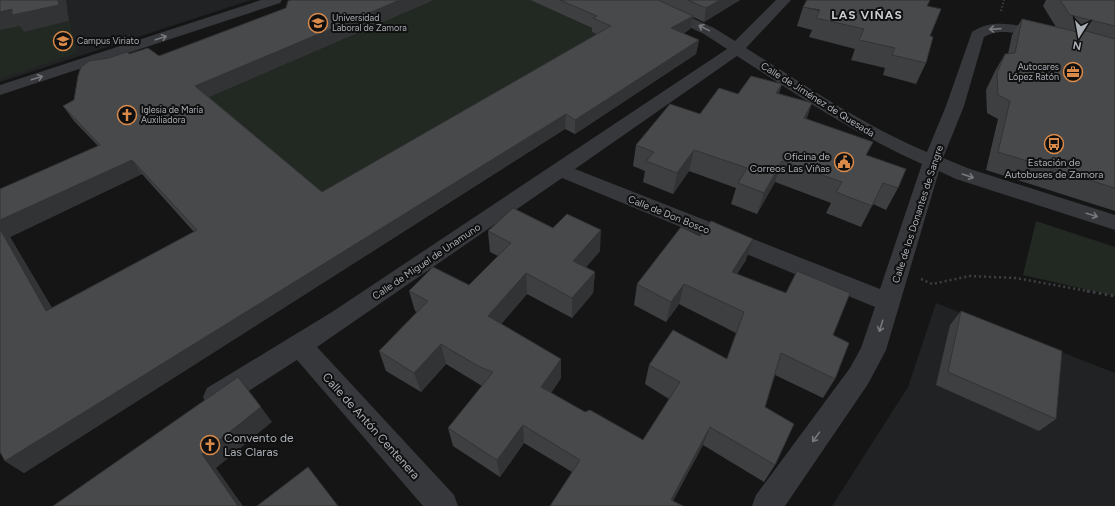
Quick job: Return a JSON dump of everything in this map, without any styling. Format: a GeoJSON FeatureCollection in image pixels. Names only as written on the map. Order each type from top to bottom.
{"type":"FeatureCollection","features":[{"type":"Feature","properties":{"kind":"street"},"geometry":{"type":"LineString","coordinates":[[0,90],[275,0]]}},
{"type":"Feature","properties":{"kind":"street","name":"Calle de Jiménez de Quesada"},"geometry":{"type":"LineString","coordinates":[[642,0],[709,31],[859,127],[932,162],[975,178],[1115,223]]}},
{"type":"Feature","properties":{"kind":"street","name":"Calle de Miguel de Unamuno"},"geometry":{"type":"LineString","coordinates":[[198,409],[259,368],[342,319],[737,48],[784,0]]}},
{"type":"Feature","properties":{"kind":"street","name":"Calle de los Donantes de Sangre"},"geometry":{"type":"LineString","coordinates":[[767,506],[865,368],[873,350],[932,162],[955,106],[975,38],[979,33],[989,29],[1002,28],[1062,41]]}},
{"type":"Feature","properties":{"kind":"street","name":"Calle de Don Bosco"},"geometry":{"type":"LineString","coordinates":[[560,170],[888,302]]}},
{"type":"Feature","properties":{"kind":"street","name":"Calle de Antón Centenera"},"geometry":{"type":"LineString","coordinates":[[298,345],[443,506]]}},
{"type":"Feature","properties":{"kind":"path"},"geometry":{"type":"LineString","coordinates":[[899,271],[932,284],[970,276],[1016,278],[1115,296]]}},
{"type":"Feature","properties":{"kind":"shaded area","name":"Campus Viriato"},"geometry":{"type":"Polygon","coordinates":[[[0,0],[251,0],[0,82],[0,0]]]}},
{"type":"Feature","properties":{"kind":"shaded area"},"geometry":{"type":"Polygon","coordinates":[[[434,0],[530,0],[596,30],[610,40],[328,207],[202,100],[434,0]]]}},
{"type":"Feature","properties":{"kind":"shaded area"},"geometry":{"type":"Polygon","coordinates":[[[69,21],[77,53],[0,79],[0,30],[23,25],[24,32],[69,21]]]}},
{"type":"Feature","properties":{"kind":"shaded area"},"geometry":{"type":"Polygon","coordinates":[[[1036,221],[1115,247],[1115,296],[1023,275],[1036,221]]]}},
{"type":"Feature","properties":{"kind":"shaded area"},"geometry":{"type":"Polygon","coordinates":[[[936,303],[1115,373],[1115,506],[832,506],[908,387],[936,303]]]}},
{"type":"Feature","properties":{"kind":"building"},"geometry":{"type":"Polygon","coordinates":[[[0,0],[58,0],[59,5],[12,15],[12,9],[0,12],[0,0]]]}},
{"type":"Feature","properties":{"kind":"building"},"geometry":{"type":"Polygon","coordinates":[[[400,0],[195,86],[322,192],[611,26],[593,18],[597,16],[560,0],[658,0],[693,16],[671,28],[699,40],[575,120],[566,114],[5,461],[0,452],[0,229],[46,311],[197,230],[132,160],[0,220],[0,189],[100,145],[63,106],[74,100],[81,67],[89,61],[109,58],[127,52],[129,54],[148,48],[159,56],[286,8],[288,1],[400,0]]]}},
{"type":"Feature","properties":{"kind":"building"},"geometry":{"type":"Polygon","coordinates":[[[688,0],[720,0],[706,8],[688,0]]]}},
{"type":"Feature","properties":{"kind":"building"},"geometry":{"type":"Polygon","coordinates":[[[807,0],[930,0],[927,6],[941,9],[930,36],[933,37],[926,63],[892,55],[895,48],[859,40],[864,29],[816,18],[820,10],[803,7],[807,0]]]}},
{"type":"Feature","properties":{"kind":"building"},"geometry":{"type":"Polygon","coordinates":[[[1060,0],[1115,0],[1115,26],[1070,15],[1060,0]]]}},
{"type":"Feature","properties":{"kind":"building","name":"Estación de Autobuses de Zamora"},"geometry":{"type":"Polygon","coordinates":[[[1022,19],[1082,33],[1079,29],[1115,39],[1115,188],[998,152],[1010,101],[998,95],[997,73],[1005,54],[1015,53],[1022,19]]]}},
{"type":"Feature","properties":{"kind":"building"},"geometry":{"type":"Polygon","coordinates":[[[751,76],[782,84],[776,93],[812,103],[804,118],[873,142],[866,155],[906,169],[898,188],[883,183],[872,206],[836,192],[842,182],[782,161],[764,193],[738,183],[747,168],[694,150],[677,173],[646,161],[654,152],[636,145],[670,104],[700,114],[719,88],[738,94],[751,76]]]}},
{"type":"Feature","properties":{"kind":"building"},"geometry":{"type":"Polygon","coordinates":[[[513,208],[553,228],[567,214],[601,230],[573,261],[595,272],[572,298],[526,273],[488,316],[561,359],[541,387],[585,412],[590,410],[643,440],[680,382],[649,365],[673,330],[727,359],[744,312],[684,284],[671,302],[637,284],[681,227],[700,236],[711,221],[753,239],[732,272],[786,293],[797,271],[850,293],[833,335],[849,343],[835,379],[781,353],[765,407],[794,424],[775,465],[710,427],[671,500],[683,506],[550,506],[580,460],[523,425],[497,460],[448,428],[493,372],[480,367],[441,344],[414,373],[379,351],[428,301],[409,291],[433,267],[469,285],[511,243],[488,231],[513,208]]]}},
{"type":"Feature","properties":{"kind":"building"},"geometry":{"type":"Polygon","coordinates":[[[961,311],[1062,351],[1056,419],[948,372],[961,311]]]}},
{"type":"Feature","properties":{"kind":"building","name":"Convento de Las Claras"},"geometry":{"type":"Polygon","coordinates":[[[238,377],[261,407],[202,454],[238,506],[53,506],[238,377]]]}},
{"type":"Feature","properties":{"kind":"building"},"geometry":{"type":"Polygon","coordinates":[[[308,467],[338,506],[257,506],[308,467]]]}},
{"type":"Feature","properties":{"kind":"place","name":"Universidad Laboral de Zamora"},"geometry":{"type":"Point","coordinates":[318,23]}},
{"type":"Feature","properties":{"kind":"place","name":"Campus Viriato"},"geometry":{"type":"Point","coordinates":[63,41]}},
{"type":"Feature","properties":{"kind":"place","name":"Autocares López Ratón"},"geometry":{"type":"Point","coordinates":[1073,72]}},
{"type":"Feature","properties":{"kind":"place","name":"Iglesia de María Auxiliadora"},"geometry":{"type":"Point","coordinates":[127,115]}},
{"type":"Feature","properties":{"kind":"place","name":"Estación de Autobuses de Zamora"},"geometry":{"type":"Point","coordinates":[1054,144]}},
{"type":"Feature","properties":{"kind":"place","name":"Oficina de Correos Las Viñas"},"geometry":{"type":"Point","coordinates":[844,162]}},
{"type":"Feature","properties":{"kind":"place","name":"Convento de Las Claras"},"geometry":{"type":"Point","coordinates":[210,445]}},
{"type":"Feature","properties":{"kind":"district","name":"LAS VIÑAS"},"geometry":{"type":"Point","coordinates":[867,15]}}]}
